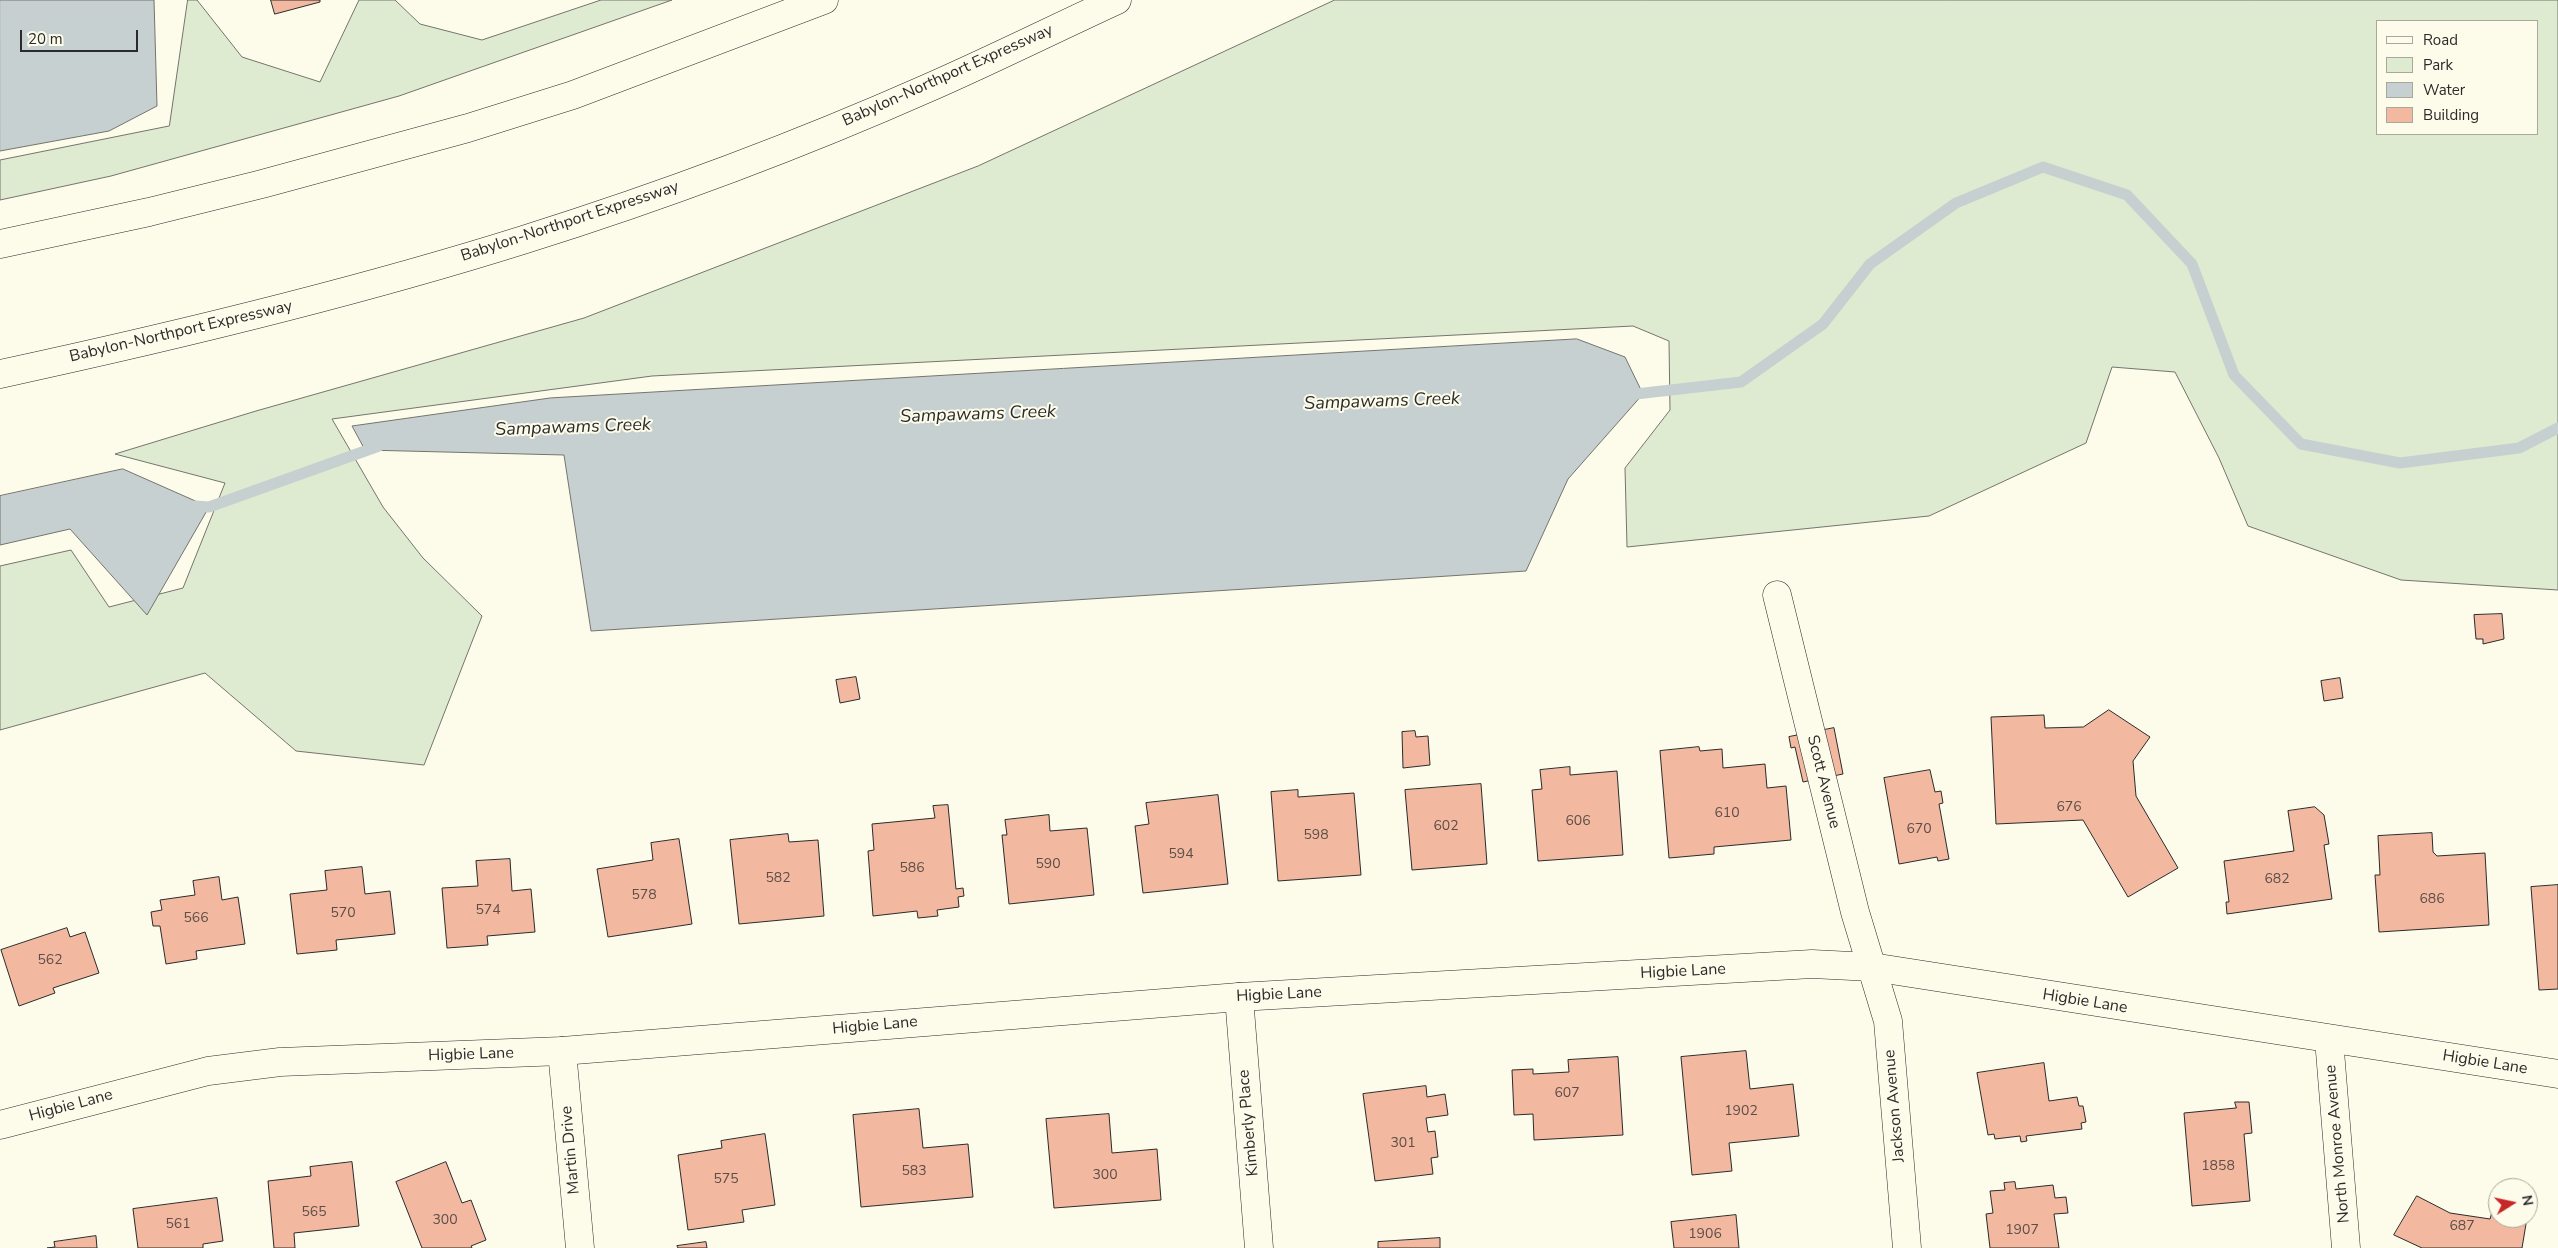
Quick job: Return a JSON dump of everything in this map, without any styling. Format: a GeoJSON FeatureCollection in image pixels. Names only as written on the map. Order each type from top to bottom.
{"type":"FeatureCollection","features":[{"type":"Feature","properties":{"kind":"street"},"geometry":{"type":"LineString","coordinates":[[0,244],[149,212],[468,128],[573,95],[824,0]]}},
{"type":"Feature","properties":{"kind":"street","name":"Babylon-Northport Expressway"},"geometry":{"type":"LineString","coordinates":[[0,374],[121,348],[313,301],[542,233],[726,169],[891,103],[1116,0]]}},
{"type":"Feature","properties":{"kind":"street","name":"Scott Avenue"},"geometry":{"type":"LineString","coordinates":[[1777,595],[1854,912],[1872,967]]}},
{"type":"Feature","properties":{"kind":"street","name":"Higbie Lane"},"geometry":{"type":"LineString","coordinates":[[0,1125],[178,1078],[242,1065],[562,1051],[1239,997],[1812,964],[1872,967],[2558,1074]]}},
{"type":"Feature","properties":{"kind":"street","name":"Jackson Avenue"},"geometry":{"type":"LineString","coordinates":[[1872,967],[1888,1021],[1907,1248]]}},
{"type":"Feature","properties":{"kind":"street","name":"Kimberly Place"},"geometry":{"type":"LineString","coordinates":[[1239,997],[1259,1248]]}},
{"type":"Feature","properties":{"kind":"street","name":"North Monroe Avenue"},"geometry":{"type":"LineString","coordinates":[[2329,1039],[2346,1248]]}},
{"type":"Feature","properties":{"kind":"street","name":"Martin Drive"},"geometry":{"type":"LineString","coordinates":[[562,1051],[580,1248]]}},
{"type":"Feature","properties":{"kind":"green space"},"geometry":{"type":"Polygon","coordinates":[[[188,0],[197,0],[242,57],[320,82],[359,0],[395,0],[420,24],[482,40],[601,0],[672,0],[399,96],[111,176],[0,200],[0,160],[169,126],[188,0]]]}},
{"type":"Feature","properties":{"kind":"green space"},"geometry":{"type":"Polygon","coordinates":[[[1335,0],[2558,0],[2558,590],[2401,580],[2248,526],[2219,458],[2175,372],[2112,367],[2086,443],[1929,516],[1627,547],[1625,468],[1670,410],[1669,341],[1633,326],[652,376],[332,419],[383,507],[423,558],[482,616],[424,765],[296,751],[205,673],[0,730],[0,566],[71,550],[109,607],[183,588],[225,483],[115,454],[256,411],[584,318],[978,166],[1335,0]]]}},
{"type":"Feature","properties":{"kind":"water"},"geometry":{"type":"Polygon","coordinates":[[[0,0],[154,0],[157,106],[109,131],[0,151],[0,0]]]}},
{"type":"Feature","properties":{"kind":"water"},"geometry":{"type":"Polygon","coordinates":[[[1577,339],[1625,357],[1643,394],[1568,479],[1526,571],[591,631],[564,455],[365,450],[352,426],[550,398],[1577,339]]]}},
{"type":"Feature","properties":{"kind":"water"},"geometry":{"type":"Polygon","coordinates":[[[123,469],[209,507],[147,615],[70,529],[0,545],[0,496],[123,469]]]}},
{"type":"Feature","properties":{"kind":"building"},"geometry":{"type":"Polygon","coordinates":[[[271,0],[320,0],[320,2],[275,14],[271,0]]]}},
{"type":"Feature","properties":{"kind":"building"},"geometry":{"type":"Polygon","coordinates":[[[2502,614],[2504,639],[2483,644],[2483,639],[2476,639],[2474,615],[2502,614]]]}},
{"type":"Feature","properties":{"kind":"building"},"geometry":{"type":"Polygon","coordinates":[[[856,677],[860,699],[840,703],[836,680],[856,677]]]}},
{"type":"Feature","properties":{"kind":"building"},"geometry":{"type":"Polygon","coordinates":[[[2340,678],[2343,698],[2324,701],[2321,681],[2340,678]]]}},
{"type":"Feature","properties":{"kind":"building"},"geometry":{"type":"Polygon","coordinates":[[[2109,710],[2150,737],[2133,761],[2136,796],[2178,868],[2128,897],[2083,820],[1996,824],[1991,717],[2044,715],[2045,728],[2083,727],[2109,710]]]}},
{"type":"Feature","properties":{"kind":"building"},"geometry":{"type":"Polygon","coordinates":[[[1834,728],[1843,774],[1803,782],[1795,747],[1791,748],[1789,737],[1834,728]]]}},
{"type":"Feature","properties":{"kind":"building"},"geometry":{"type":"Polygon","coordinates":[[[1415,731],[1416,737],[1428,736],[1430,765],[1403,768],[1402,732],[1415,731]]]}},
{"type":"Feature","properties":{"kind":"building"},"geometry":{"type":"Polygon","coordinates":[[[1699,747],[1700,751],[1722,749],[1723,768],[1765,764],[1767,788],[1786,786],[1791,840],[1714,847],[1714,854],[1669,858],[1660,751],[1699,747]]]}},
{"type":"Feature","properties":{"kind":"building"},"geometry":{"type":"Polygon","coordinates":[[[1570,767],[1570,775],[1617,771],[1623,855],[1538,861],[1532,790],[1542,789],[1540,770],[1570,767]]]}},
{"type":"Feature","properties":{"kind":"building"},"geometry":{"type":"Polygon","coordinates":[[[1930,770],[1935,792],[1941,791],[1943,803],[1939,804],[1949,859],[1938,861],[1937,857],[1899,864],[1884,778],[1930,770]]]}},
{"type":"Feature","properties":{"kind":"building"},"geometry":{"type":"Polygon","coordinates":[[[1481,784],[1487,864],[1412,870],[1405,790],[1481,784]]]}},
{"type":"Feature","properties":{"kind":"building"},"geometry":{"type":"Polygon","coordinates":[[[1298,790],[1298,797],[1354,793],[1361,875],[1278,881],[1271,792],[1298,790]]]}},
{"type":"Feature","properties":{"kind":"building"},"geometry":{"type":"Polygon","coordinates":[[[1218,795],[1228,884],[1143,893],[1135,826],[1149,824],[1146,803],[1218,795]]]}},
{"type":"Feature","properties":{"kind":"building"},"geometry":{"type":"Polygon","coordinates":[[[948,805],[956,889],[963,888],[964,896],[958,897],[959,907],[937,910],[938,916],[918,918],[917,911],[873,916],[868,851],[874,850],[872,824],[935,818],[933,806],[948,805]]]}},
{"type":"Feature","properties":{"kind":"building"},"geometry":{"type":"Polygon","coordinates":[[[2315,807],[2324,815],[2329,844],[2324,845],[2332,899],[2227,914],[2226,902],[2229,902],[2224,861],[2294,851],[2288,811],[2315,807]]]}},
{"type":"Feature","properties":{"kind":"building"},"geometry":{"type":"Polygon","coordinates":[[[1049,815],[1050,831],[1087,828],[1094,895],[1009,904],[1002,835],[1007,835],[1005,820],[1049,815]]]}},
{"type":"Feature","properties":{"kind":"building"},"geometry":{"type":"Polygon","coordinates":[[[2432,833],[2433,852],[2437,856],[2485,853],[2489,925],[2379,932],[2375,875],[2380,875],[2378,836],[2432,833]]]}},
{"type":"Feature","properties":{"kind":"building"},"geometry":{"type":"Polygon","coordinates":[[[788,834],[789,842],[818,840],[824,916],[739,924],[730,840],[788,834]]]}},
{"type":"Feature","properties":{"kind":"building"},"geometry":{"type":"Polygon","coordinates":[[[679,839],[692,924],[608,937],[597,869],[653,860],[651,843],[679,839]]]}},
{"type":"Feature","properties":{"kind":"building"},"geometry":{"type":"Polygon","coordinates":[[[510,859],[512,891],[531,889],[535,932],[487,936],[488,945],[447,948],[442,888],[478,886],[476,861],[510,859]]]}},
{"type":"Feature","properties":{"kind":"building"},"geometry":{"type":"Polygon","coordinates":[[[362,867],[365,894],[390,891],[395,934],[336,940],[337,950],[297,954],[290,894],[327,890],[325,871],[362,867]]]}},
{"type":"Feature","properties":{"kind":"building"},"geometry":{"type":"Polygon","coordinates":[[[219,877],[222,900],[238,897],[245,944],[196,951],[197,959],[166,964],[160,926],[153,926],[151,912],[162,910],[160,900],[195,895],[193,881],[219,877]]]}},
{"type":"Feature","properties":{"kind":"building"},"geometry":{"type":"Polygon","coordinates":[[[2558,885],[2558,989],[2539,990],[2531,887],[2558,885]]]}},
{"type":"Feature","properties":{"kind":"building"},"geometry":{"type":"Polygon","coordinates":[[[67,928],[70,937],[85,932],[99,973],[53,988],[55,993],[19,1006],[1,950],[67,928]]]}},
{"type":"Feature","properties":{"kind":"building"},"geometry":{"type":"Polygon","coordinates":[[[1746,1051],[1750,1089],[1793,1084],[1799,1136],[1729,1143],[1732,1171],[1692,1175],[1681,1057],[1746,1051]]]}},
{"type":"Feature","properties":{"kind":"building"},"geometry":{"type":"Polygon","coordinates":[[[1618,1057],[1623,1135],[1534,1140],[1533,1114],[1514,1115],[1512,1070],[1533,1069],[1533,1074],[1569,1072],[1568,1060],[1618,1057]]]}},
{"type":"Feature","properties":{"kind":"building"},"geometry":{"type":"Polygon","coordinates":[[[2044,1063],[2049,1101],[2077,1097],[2079,1106],[2083,1106],[2086,1122],[2081,1123],[2082,1129],[2026,1136],[2027,1141],[2021,1142],[2020,1136],[1995,1139],[1994,1134],[1988,1135],[1977,1073],[2044,1063]]]}},
{"type":"Feature","properties":{"kind":"building"},"geometry":{"type":"Polygon","coordinates":[[[1426,1086],[1427,1097],[1445,1094],[1448,1115],[1426,1118],[1428,1132],[1435,1131],[1438,1157],[1431,1158],[1433,1174],[1375,1181],[1363,1094],[1426,1086]]]}},
{"type":"Feature","properties":{"kind":"building"},"geometry":{"type":"Polygon","coordinates":[[[2235,1102],[2249,1102],[2252,1133],[2244,1134],[2250,1201],[2192,1206],[2184,1113],[2236,1108],[2235,1102]]]}},
{"type":"Feature","properties":{"kind":"building"},"geometry":{"type":"Polygon","coordinates":[[[919,1109],[923,1148],[968,1144],[973,1197],[861,1207],[853,1115],[919,1109]]]}},
{"type":"Feature","properties":{"kind":"building"},"geometry":{"type":"Polygon","coordinates":[[[1109,1114],[1112,1153],[1157,1149],[1161,1200],[1054,1208],[1046,1119],[1109,1114]]]}},
{"type":"Feature","properties":{"kind":"building"},"geometry":{"type":"Polygon","coordinates":[[[765,1134],[775,1205],[742,1210],[744,1222],[688,1230],[678,1155],[722,1148],[721,1141],[765,1134]]]}},
{"type":"Feature","properties":{"kind":"building"},"geometry":{"type":"Polygon","coordinates":[[[352,1162],[359,1226],[294,1233],[295,1248],[274,1248],[268,1181],[311,1176],[310,1167],[352,1162]]]}},
{"type":"Feature","properties":{"kind":"building"},"geometry":{"type":"Polygon","coordinates":[[[446,1162],[462,1203],[471,1200],[486,1240],[471,1246],[472,1248],[422,1248],[396,1182],[446,1162]]]}},
{"type":"Feature","properties":{"kind":"building"},"geometry":{"type":"Polygon","coordinates":[[[2015,1182],[2016,1189],[2053,1185],[2055,1198],[2066,1197],[2068,1213],[2054,1214],[2059,1248],[1990,1248],[1986,1214],[1993,1213],[1990,1191],[2005,1190],[2004,1183],[2015,1182]]]}},
{"type":"Feature","properties":{"kind":"building"},"geometry":{"type":"Polygon","coordinates":[[[2417,1196],[2450,1213],[2488,1219],[2488,1228],[2525,1228],[2522,1248],[2422,1248],[2394,1235],[2417,1196]]]}},
{"type":"Feature","properties":{"kind":"building"},"geometry":{"type":"Polygon","coordinates":[[[217,1198],[223,1241],[203,1244],[203,1248],[138,1248],[133,1209],[217,1198]]]}},
{"type":"Feature","properties":{"kind":"building"},"geometry":{"type":"Polygon","coordinates":[[[1736,1215],[1739,1248],[1674,1248],[1671,1222],[1736,1215]]]}},
{"type":"Feature","properties":{"kind":"building"},"geometry":{"type":"Polygon","coordinates":[[[96,1236],[97,1248],[47,1248],[55,1247],[54,1242],[96,1236]]]}},
{"type":"Feature","properties":{"kind":"building"},"geometry":{"type":"Polygon","coordinates":[[[1440,1238],[1440,1248],[1378,1248],[1378,1242],[1440,1238]]]}},
{"type":"Feature","properties":{"kind":"building"},"geometry":{"type":"Polygon","coordinates":[[[706,1242],[707,1248],[678,1248],[677,1246],[706,1242]]]}},
{"type":"Feature","properties":{"kind":"waterway","name":"Sampawams Creek"},"geometry":{"type":"LineString","coordinates":[[1627,395],[1741,382],[1823,324],[1870,264],[1956,203],[2043,167],[2127,195],[2192,264],[2234,375],[2301,444],[2400,463],[2519,448],[2558,428]]}},
{"type":"Feature","properties":{"kind":"waterway","name":"Sampawams Creek"},"geometry":{"type":"LineString","coordinates":[[195,506],[209,507],[379,446]]}}]}
